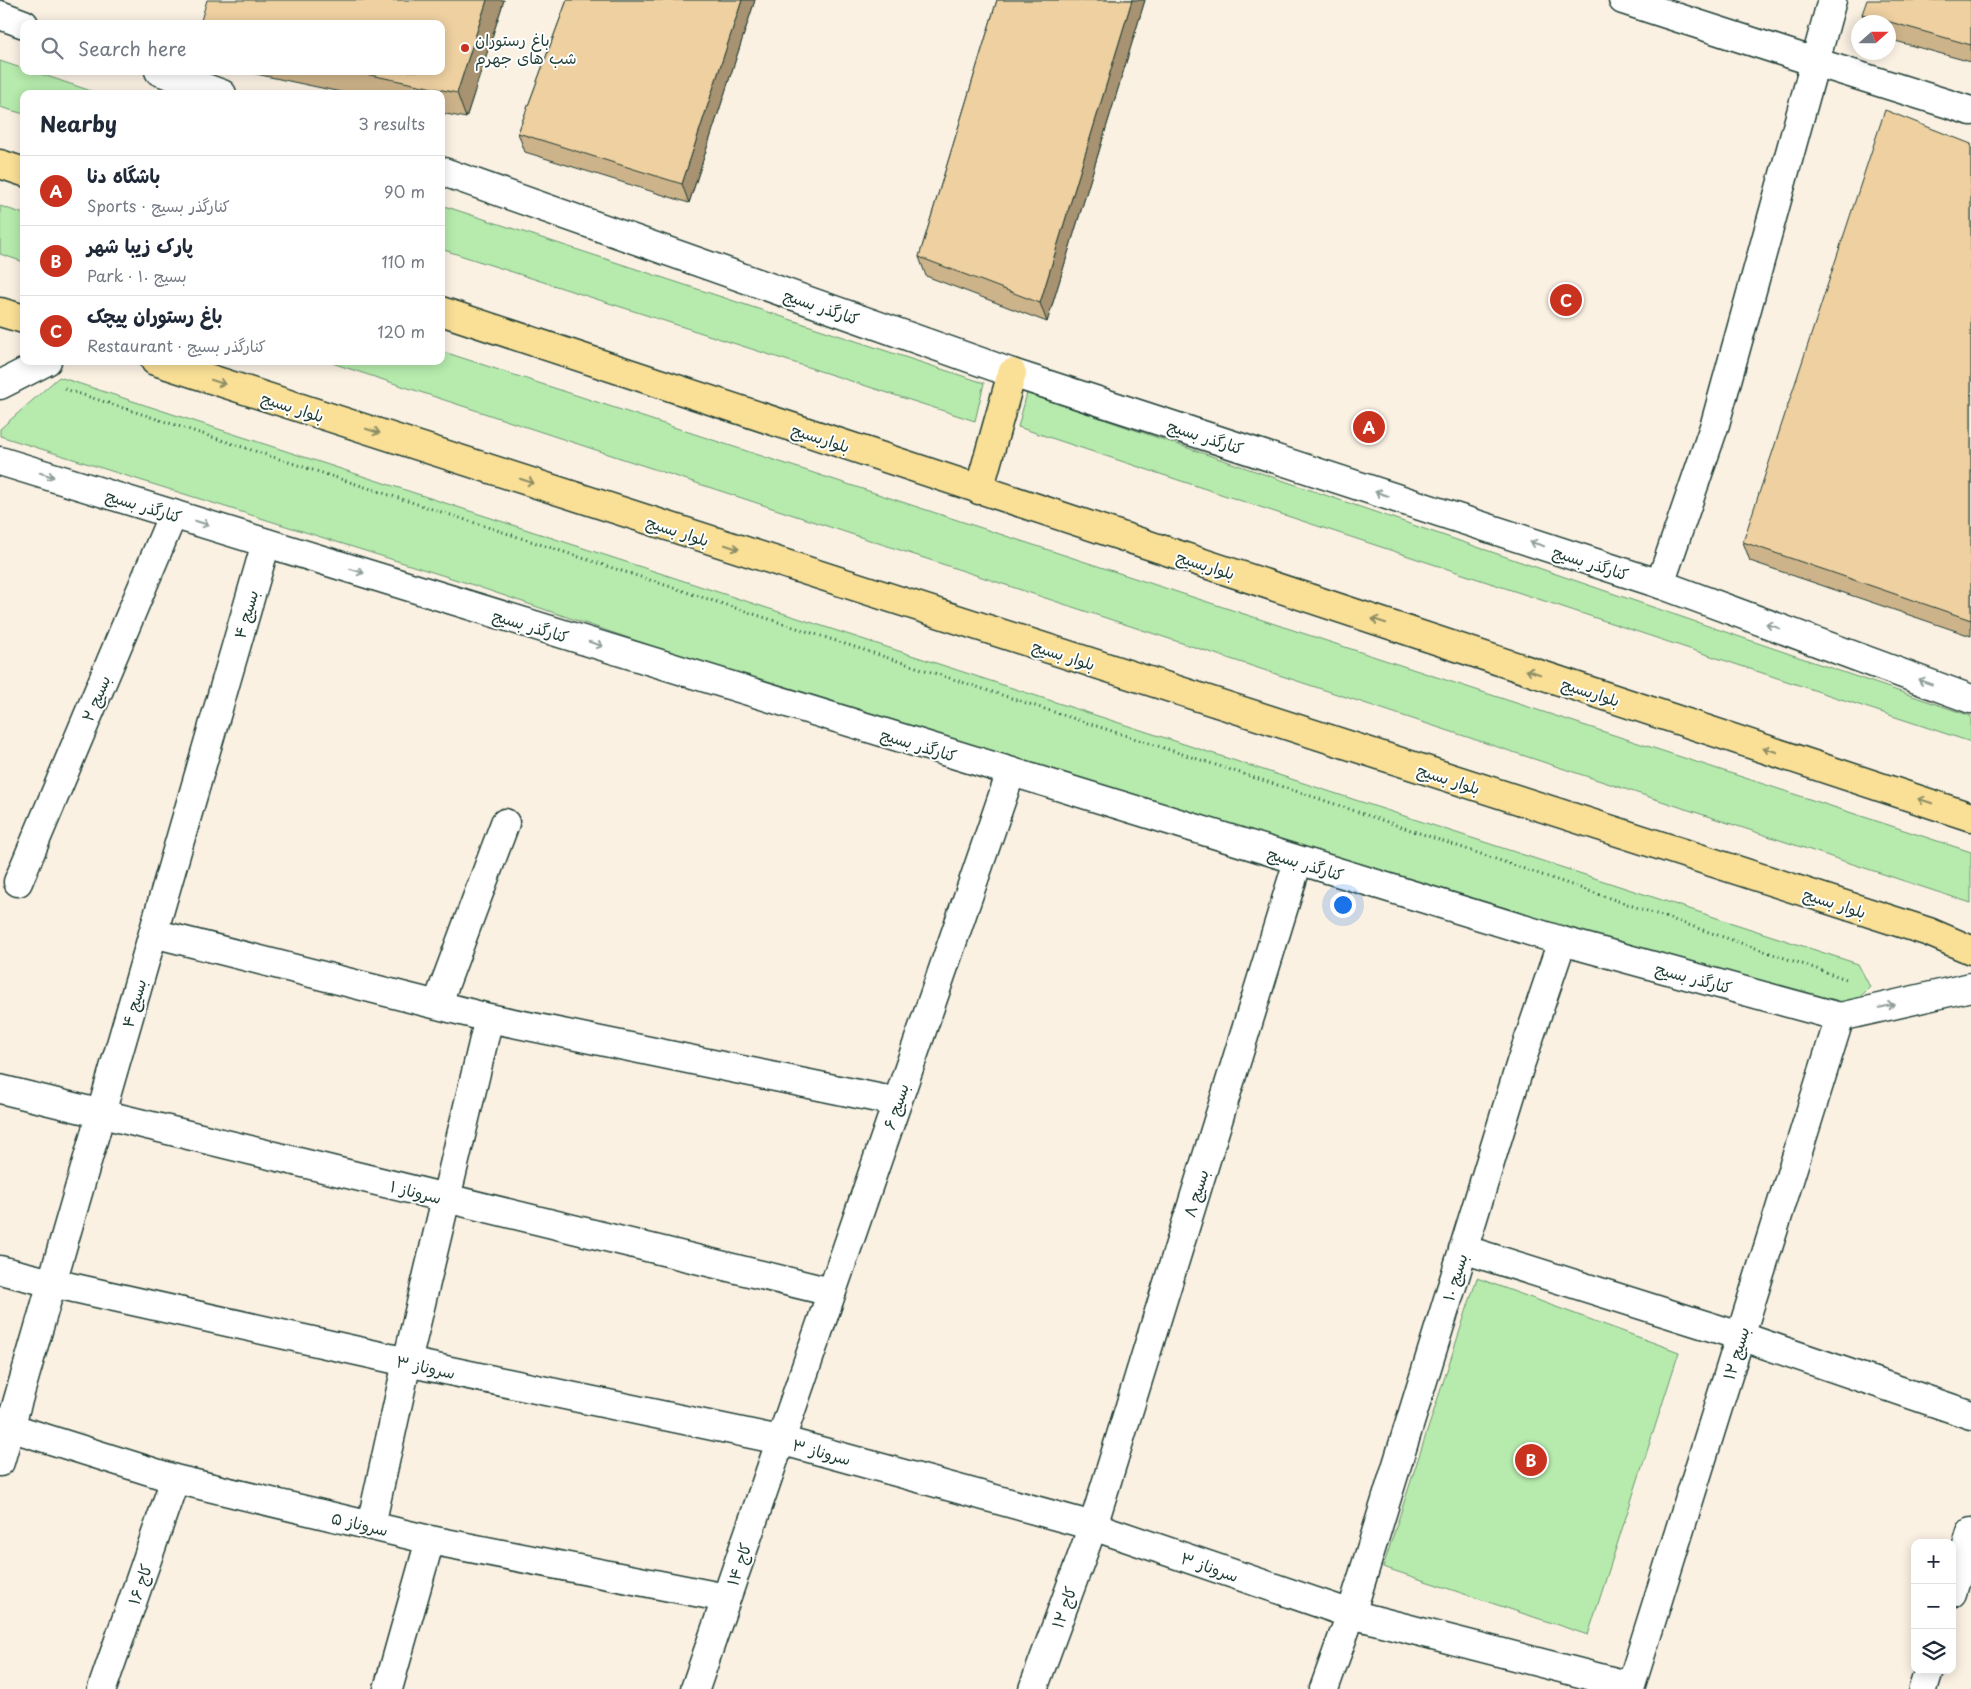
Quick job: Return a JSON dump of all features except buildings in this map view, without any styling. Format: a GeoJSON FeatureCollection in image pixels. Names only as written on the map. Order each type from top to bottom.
{"type":"FeatureCollection","features":[{"type":"Feature","properties":{"kind":"main road"},"geometry":{"type":"LineString","coordinates":[[0,164],[20,171]]}},
{"type":"Feature","properties":{"kind":"main road"},"geometry":{"type":"LineString","coordinates":[[0,312],[20,318]]}},
{"type":"Feature","properties":{"kind":"main road","name":"بلواربسیج"},"geometry":{"type":"LineString","coordinates":[[445,312],[1971,817]]}},
{"type":"Feature","properties":{"kind":"main road","name":"بلوار بسیج"},"geometry":{"type":"LineString","coordinates":[[167,365],[1929,932],[1971,950]]}},
{"type":"Feature","properties":{"kind":"main road"},"geometry":{"type":"LineString","coordinates":[[979,490],[1012,373]]}},
{"type":"Feature","properties":{"kind":"street"},"geometry":{"type":"LineString","coordinates":[[1623,0],[1971,111]]}},
{"type":"Feature","properties":{"kind":"street"},"geometry":{"type":"LineString","coordinates":[[1660,584],[1715,424],[1832,0]]}},
{"type":"Feature","properties":{"kind":"street"},"geometry":{"type":"LineString","coordinates":[[0,15],[20,22]]}},
{"type":"Feature","properties":{"kind":"street"},"geometry":{"type":"LineString","coordinates":[[170,75],[211,90]]}},
{"type":"Feature","properties":{"kind":"street","name":"کنارگذر بسیج"},"geometry":{"type":"LineString","coordinates":[[445,172],[1012,373],[1660,584],[1971,699]]}},
{"type":"Feature","properties":{"kind":"street","name":"کنارگذر بسیج"},"geometry":{"type":"LineString","coordinates":[[0,461],[1562,941],[1840,1017]]}},
{"type":"Feature","properties":{"kind":"street","name":"بسیج ۲"},"geometry":{"type":"LineString","coordinates":[[18,882],[172,514]]}},
{"type":"Feature","properties":{"kind":"street","name":"بسیج ۴"},"geometry":{"type":"LineString","coordinates":[[0,1462],[5,1425],[52,1283],[266,543]]}},
{"type":"Feature","properties":{"kind":"street","name":"بسیج ۶"},"geometry":{"type":"LineString","coordinates":[[780,1440],[1011,772]]}},
{"type":"Feature","properties":{"kind":"street"},"geometry":{"type":"LineString","coordinates":[[436,1005],[505,823]]}},
{"type":"Feature","properties":{"kind":"street","name":"بسیج ۸"},"geometry":{"type":"LineString","coordinates":[[1092,1526],[1298,861]]}},
{"type":"Feature","properties":{"kind":"street"},"geometry":{"type":"LineString","coordinates":[[153,933],[489,1018],[897,1102]]}},
{"type":"Feature","properties":{"kind":"street","name":"بسیج ۱۰"},"geometry":{"type":"LineString","coordinates":[[1324,1689],[1351,1614],[1521,1062],[1562,941]]}},
{"type":"Feature","properties":{"kind":"street"},"geometry":{"type":"LineString","coordinates":[[1840,1017],[1971,987]]}},
{"type":"Feature","properties":{"kind":"street","name":"بسیج ۱۲"},"geometry":{"type":"LineString","coordinates":[[1630,1688],[1840,1017]]}},
{"type":"Feature","properties":{"kind":"street"},"geometry":{"type":"LineString","coordinates":[[371,1525],[407,1362],[489,1018]]}},
{"type":"Feature","properties":{"kind":"street","name":"سروناز ۱"},"geometry":{"type":"LineString","coordinates":[[0,1089],[831,1292]]}},
{"type":"Feature","properties":{"kind":"street"},"geometry":{"type":"LineString","coordinates":[[1463,1249],[1740,1336],[1971,1415]]}},
{"type":"Feature","properties":{"kind":"street","name":"سروناز ۳"},"geometry":{"type":"LineString","coordinates":[[0,1270],[407,1362],[780,1440],[1092,1526],[1351,1614],[1630,1688]]}},
{"type":"Feature","properties":{"kind":"street","name":"سروناز ۵"},"geometry":{"type":"LineString","coordinates":[[5,1425],[176,1479],[430,1540],[726,1598]]}},
{"type":"Feature","properties":{"kind":"street","name":"کاج ۱۴"},"geometry":{"type":"LineString","coordinates":[[695,1689],[780,1440]]}},
{"type":"Feature","properties":{"kind":"street","name":"کاج ۱۶"},"geometry":{"type":"LineString","coordinates":[[102,1689],[176,1479]]}},
{"type":"Feature","properties":{"kind":"street","name":"کاج ۱۲"},"geometry":{"type":"LineString","coordinates":[[1033,1689],[1092,1526]]}},
{"type":"Feature","properties":{"kind":"street"},"geometry":{"type":"LineString","coordinates":[[1955,1584],[1971,1532]]}},
{"type":"Feature","properties":{"kind":"street"},"geometry":{"type":"LineString","coordinates":[[388,1689],[430,1540]]}},
{"type":"Feature","properties":{"kind":"street"},"geometry":{"type":"LineString","coordinates":[[1923,1689],[1928,1674]]}},
{"type":"Feature","properties":{"kind":"path"},"geometry":{"type":"LineString","coordinates":[[23,373],[50,384],[1320,799],[1851,981]]}},
{"type":"Feature","properties":{"kind":"green space"},"geometry":{"type":"Polygon","coordinates":[[[0,61],[20,68],[20,75],[44,75],[88,90],[20,90],[20,113],[0,107],[0,61]]]}},
{"type":"Feature","properties":{"kind":"green space"},"geometry":{"type":"Polygon","coordinates":[[[0,206],[20,213],[20,261],[0,254],[0,206]]]}},
{"type":"Feature","properties":{"kind":"green space"},"geometry":{"type":"Polygon","coordinates":[[[445,206],[984,383],[975,421],[445,250],[445,206]]]}},
{"type":"Feature","properties":{"kind":"green space"},"geometry":{"type":"Polygon","coordinates":[[[445,352],[1971,852],[1971,903],[338,365],[445,365],[445,352]]]}},
{"type":"Feature","properties":{"kind":"green space"},"geometry":{"type":"Polygon","coordinates":[[[59,377],[1858,964],[1870,987],[1840,1017],[866,719],[467,583],[0,436],[0,429],[59,377]]]}},
{"type":"Feature","properties":{"kind":"green space"},"geometry":{"type":"Polygon","coordinates":[[[1027,393],[1971,716],[1971,742],[1018,427],[1027,393]]]}},
{"type":"Feature","properties":{"kind":"green space"},"geometry":{"type":"Polygon","coordinates":[[[1477,1278],[1679,1352],[1588,1635],[1383,1567],[1477,1278]]]}},
{"type":"Feature","properties":{"kind":"place","name":"باغ رستوران شب های جهرم"},"geometry":{"type":"Point","coordinates":[465,48]}},
{"type":"Feature","properties":{"kind":"place","name":"باغ رستوران پیچک"},"geometry":{"type":"Point","coordinates":[1566,300]}},
{"type":"Feature","properties":{"kind":"place","name":"باشگاه دنا"},"geometry":{"type":"Point","coordinates":[1369,427]}},
{"type":"Feature","properties":{"kind":"place","name":"پارک زیبا شهر"},"geometry":{"type":"Point","coordinates":[1531,1460]}}]}
